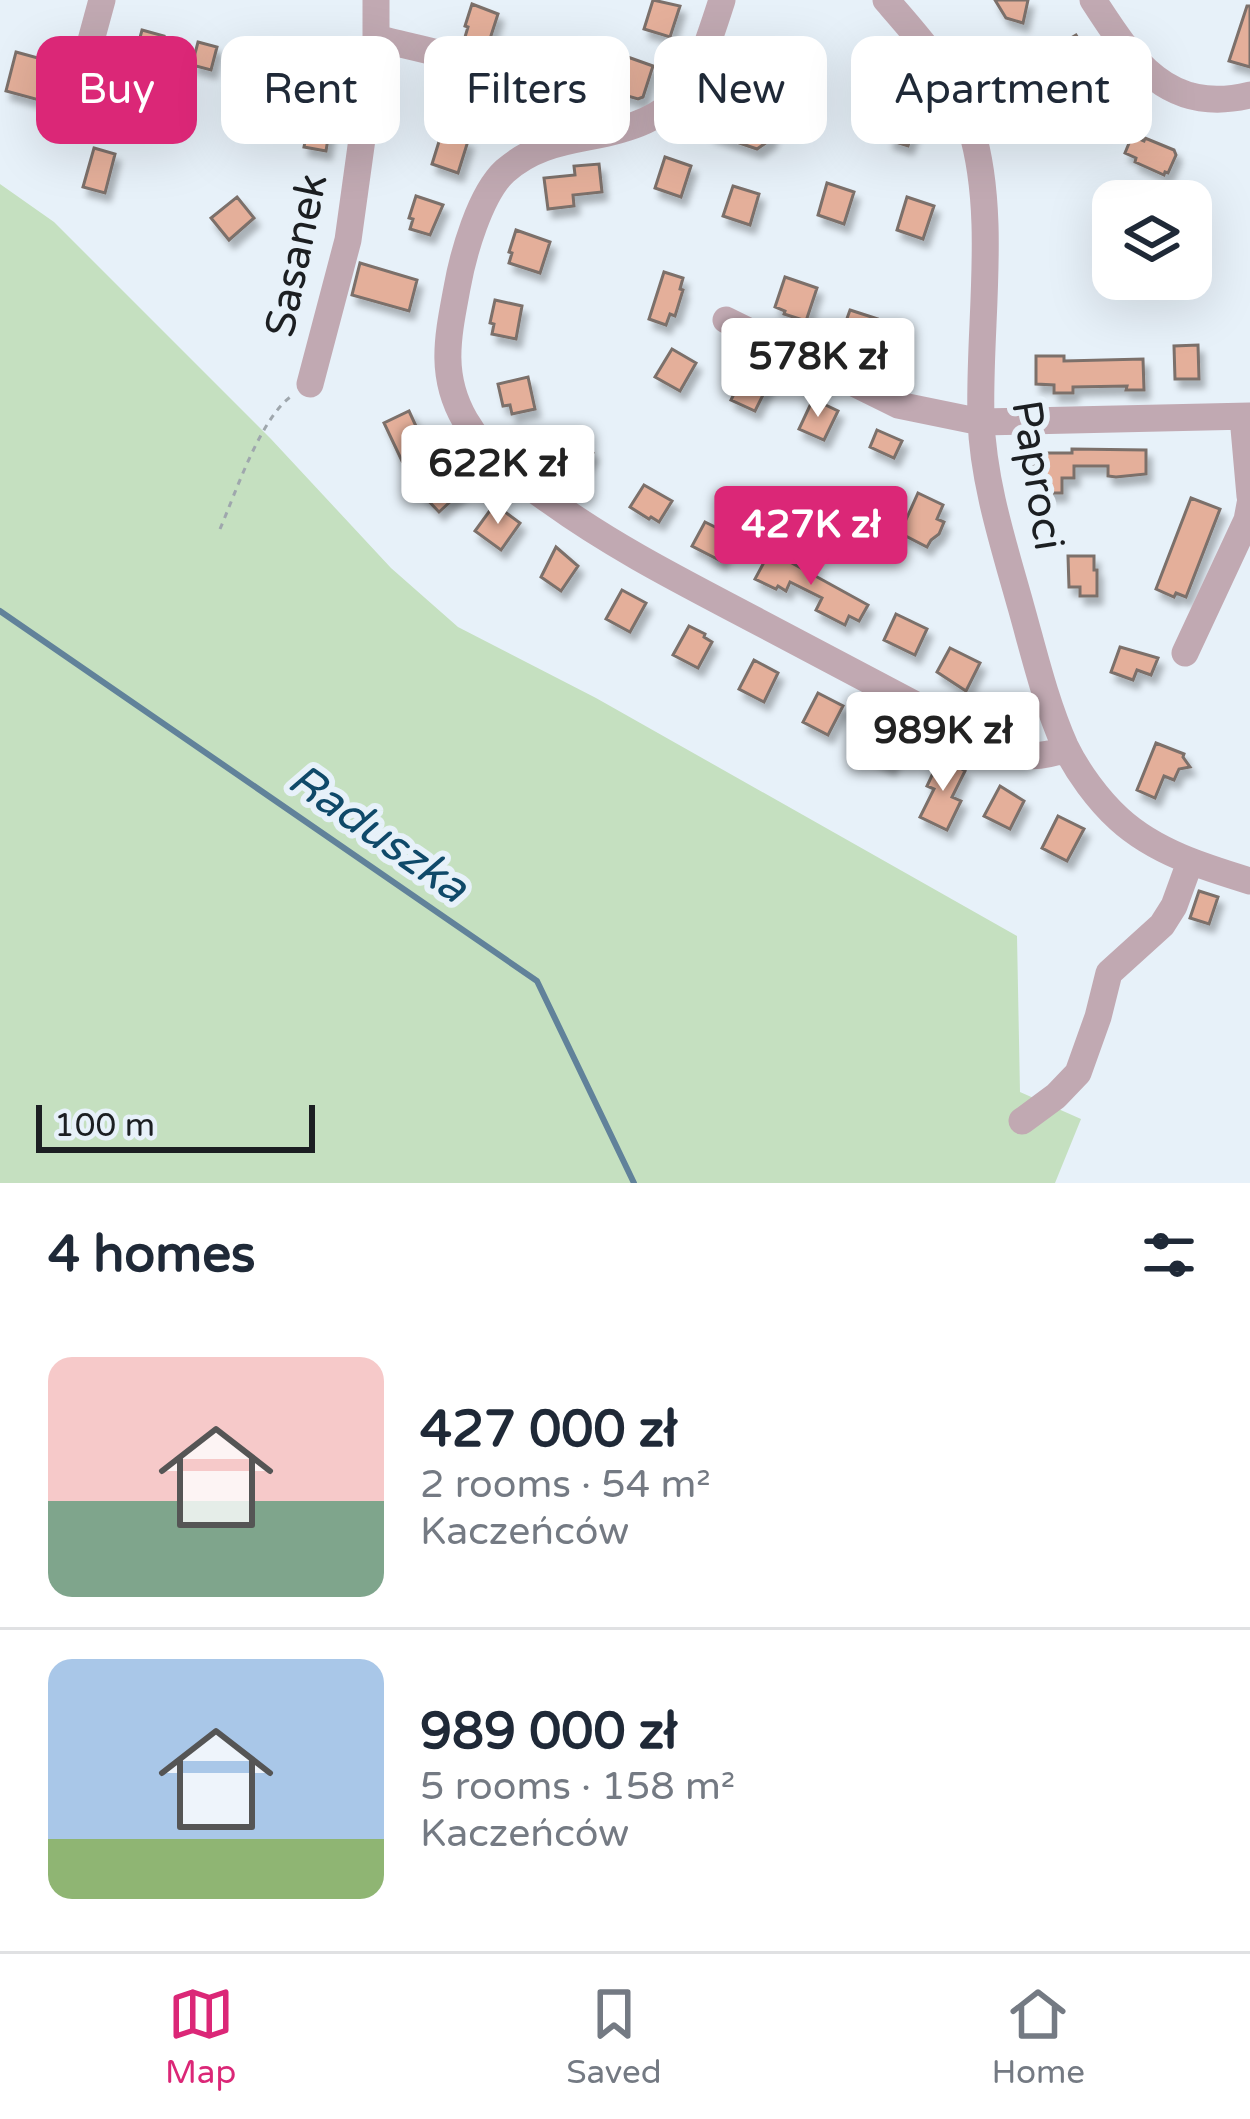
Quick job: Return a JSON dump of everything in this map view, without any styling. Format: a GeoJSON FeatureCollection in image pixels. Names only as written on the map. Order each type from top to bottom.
{"type":"FeatureCollection","features":[{"type":"Feature","properties":{"kind":"street"},"geometry":{"type":"LineString","coordinates":[[92,36],[102,0]]}},
{"type":"Feature","properties":{"kind":"street","name":"Sasanek"},"geometry":{"type":"LineString","coordinates":[[376,0],[376,36]]}},
{"type":"Feature","properties":{"kind":"street"},"geometry":{"type":"LineString","coordinates":[[722,0],[703,58],[688,88],[669,109],[622,131],[536,149],[502,174],[483,203],[460,269],[446,346],[449,375],[463,417],[504,468],[606,541],[997,748],[1027,757],[1066,748]]}},
{"type":"Feature","properties":{"kind":"street","name":"Paproci"},"geometry":{"type":"LineString","coordinates":[[886,0],[932,51],[953,86],[980,164],[984,211],[981,422],[991,491],[1044,689],[1066,748],[1119,819],[1190,862],[1250,881]]}},
{"type":"Feature","properties":{"kind":"street"},"geometry":{"type":"LineString","coordinates":[[1094,0],[1164,87],[1191,98],[1250,95]]}},
{"type":"Feature","properties":{"kind":"street"},"geometry":{"type":"LineString","coordinates":[[400,44],[498,70],[529,85],[541,106],[550,145]]}},
{"type":"Feature","properties":{"kind":"street","name":"Sasanek"},"geometry":{"type":"LineString","coordinates":[[310,384],[348,241],[361,144]]}},
{"type":"Feature","properties":{"kind":"street"},"geometry":{"type":"LineString","coordinates":[[726,320],[898,405],[981,422],[1246,416],[1247,520],[1185,653]]}},
{"type":"Feature","properties":{"kind":"street"},"geometry":{"type":"LineString","coordinates":[[1022,1120],[1078,1073],[1109,973],[1162,925],[1190,862]]}},
{"type":"Feature","properties":{"kind":"path"},"geometry":{"type":"LineString","coordinates":[[220,529],[279,404],[310,384]]}},
{"type":"Feature","properties":{"kind":"green space"},"geometry":{"type":"Polygon","coordinates":[[[0,184],[54,222],[271,439],[391,568],[458,627],[596,698],[1017,936],[1020,1092],[1081,1119],[1055,1183],[0,1183],[0,184]]]}},
{"type":"Feature","properties":{"kind":"building"},"geometry":{"type":"Polygon","coordinates":[[[653,0],[680,6],[670,36],[644,29],[653,0]]]}},
{"type":"Feature","properties":{"kind":"building"},"geometry":{"type":"Polygon","coordinates":[[[995,0],[1028,0],[1023,23],[1006,18],[995,0]]]}},
{"type":"Feature","properties":{"kind":"building"},"geometry":{"type":"Polygon","coordinates":[[[472,4],[498,14],[491,36],[465,36],[472,4]]]}},
{"type":"Feature","properties":{"kind":"building"},"geometry":{"type":"Polygon","coordinates":[[[1250,6],[1250,67],[1229,61],[1250,6]]]}},
{"type":"Feature","properties":{"kind":"building"},"geometry":{"type":"Polygon","coordinates":[[[198,42],[217,47],[211,70],[197,66],[198,42]]]}},
{"type":"Feature","properties":{"kind":"building"},"geometry":{"type":"Polygon","coordinates":[[[16,52],[36,57],[36,99],[6,91],[16,52]]]}},
{"type":"Feature","properties":{"kind":"building"},"geometry":{"type":"Polygon","coordinates":[[[630,58],[653,66],[643,97],[630,97],[630,58]]]}},
{"type":"Feature","properties":{"kind":"building"},"geometry":{"type":"Polygon","coordinates":[[[1152,141],[1176,155],[1164,175],[1125,153],[1129,144],[1152,141]]]}},
{"type":"Feature","properties":{"kind":"building"},"geometry":{"type":"Polygon","coordinates":[[[305,144],[327,144],[326,151],[305,144]]]}},
{"type":"Feature","properties":{"kind":"building"},"geometry":{"type":"Polygon","coordinates":[[[438,144],[467,144],[458,173],[432,164],[438,144]]]}},
{"type":"Feature","properties":{"kind":"building"},"geometry":{"type":"Polygon","coordinates":[[[94,148],[115,154],[105,193],[83,187],[94,148]]]}},
{"type":"Feature","properties":{"kind":"building"},"geometry":{"type":"Polygon","coordinates":[[[665,157],[691,166],[681,197],[655,188],[665,157]]]}},
{"type":"Feature","properties":{"kind":"building"},"geometry":{"type":"Polygon","coordinates":[[[599,164],[602,192],[573,195],[574,206],[548,209],[544,178],[575,175],[574,166],[599,164]]]}},
{"type":"Feature","properties":{"kind":"building"},"geometry":{"type":"Polygon","coordinates":[[[827,183],[854,192],[844,224],[818,215],[827,183]]]}},
{"type":"Feature","properties":{"kind":"building"},"geometry":{"type":"Polygon","coordinates":[[[733,186],[759,194],[750,225],[723,216],[733,186]]]}},
{"type":"Feature","properties":{"kind":"building"},"geometry":{"type":"Polygon","coordinates":[[[416,196],[443,205],[430,235],[410,229],[416,196]]]}},
{"type":"Feature","properties":{"kind":"building"},"geometry":{"type":"Polygon","coordinates":[[[237,197],[254,218],[229,240],[211,218],[237,197]]]}},
{"type":"Feature","properties":{"kind":"building"},"geometry":{"type":"Polygon","coordinates":[[[907,197],[934,206],[923,239],[897,230],[907,197]]]}},
{"type":"Feature","properties":{"kind":"building"},"geometry":{"type":"Polygon","coordinates":[[[516,230],[550,242],[540,273],[509,263],[516,230]]]}},
{"type":"Feature","properties":{"kind":"building"},"geometry":{"type":"Polygon","coordinates":[[[360,263],[417,280],[409,311],[352,295],[360,263]]]}},
{"type":"Feature","properties":{"kind":"building"},"geometry":{"type":"Polygon","coordinates":[[[664,272],[683,278],[675,316],[670,314],[666,325],[649,319],[664,272]]]}},
{"type":"Feature","properties":{"kind":"building"},"geometry":{"type":"Polygon","coordinates":[[[785,277],[817,288],[806,321],[775,307],[785,277]]]}},
{"type":"Feature","properties":{"kind":"building"},"geometry":{"type":"Polygon","coordinates":[[[495,300],[522,306],[516,339],[492,334],[495,300]]]}},
{"type":"Feature","properties":{"kind":"building"},"geometry":{"type":"Polygon","coordinates":[[[850,310],[878,319],[879,331],[870,338],[859,334],[856,344],[840,338],[850,310]]]}},
{"type":"Feature","properties":{"kind":"building"},"geometry":{"type":"Polygon","coordinates":[[[1198,345],[1199,379],[1175,379],[1174,346],[1198,345]]]}},
{"type":"Feature","properties":{"kind":"building"},"geometry":{"type":"Polygon","coordinates":[[[672,349],[696,363],[680,391],[655,377],[672,349]]]}},
{"type":"Feature","properties":{"kind":"building"},"geometry":{"type":"Polygon","coordinates":[[[1036,356],[1064,356],[1064,361],[1143,359],[1144,390],[1073,387],[1073,393],[1054,393],[1054,385],[1036,384],[1036,356]]]}},
{"type":"Feature","properties":{"kind":"building"},"geometry":{"type":"Polygon","coordinates":[[[745,371],[769,383],[755,411],[731,400],[745,371]]]}},
{"type":"Feature","properties":{"kind":"building"},"geometry":{"type":"Polygon","coordinates":[[[528,377],[535,409],[512,414],[510,405],[503,406],[498,384],[528,377]]]}},
{"type":"Feature","properties":{"kind":"building"},"geometry":{"type":"Polygon","coordinates":[[[813,399],[838,411],[824,440],[799,429],[813,399]]]}},
{"type":"Feature","properties":{"kind":"building"},"geometry":{"type":"Polygon","coordinates":[[[409,411],[427,450],[402,461],[384,423],[409,411]]]}},
{"type":"Feature","properties":{"kind":"building"},"geometry":{"type":"Polygon","coordinates":[[[877,430],[902,441],[894,458],[870,447],[877,430]]]}},
{"type":"Feature","properties":{"kind":"building"},"geometry":{"type":"Polygon","coordinates":[[[567,436],[593,453],[580,473],[552,458],[567,436]]]}},
{"type":"Feature","properties":{"kind":"building"},"geometry":{"type":"Polygon","coordinates":[[[1072,449],[1146,450],[1146,474],[1116,477],[1108,476],[1108,466],[1074,466],[1074,478],[1062,478],[1062,493],[1044,493],[1043,472],[1033,467],[1044,460],[1043,453],[1072,453],[1072,449]]]}},
{"type":"Feature","properties":{"kind":"building"},"geometry":{"type":"Polygon","coordinates":[[[443,469],[463,490],[439,512],[420,492],[443,469]]]}},
{"type":"Feature","properties":{"kind":"building"},"geometry":{"type":"Polygon","coordinates":[[[644,485],[672,501],[659,522],[630,507],[644,485]]]}},
{"type":"Feature","properties":{"kind":"building"},"geometry":{"type":"Polygon","coordinates":[[[918,493],[943,505],[937,519],[944,522],[927,547],[900,533],[918,493]]]}},
{"type":"Feature","properties":{"kind":"building"},"geometry":{"type":"Polygon","coordinates":[[[1191,498],[1220,509],[1186,597],[1176,593],[1174,597],[1156,589],[1191,498]]]}},
{"type":"Feature","properties":{"kind":"building"},"geometry":{"type":"Polygon","coordinates":[[[497,506],[520,523],[501,550],[475,531],[497,506]]]}},
{"type":"Feature","properties":{"kind":"building"},"geometry":{"type":"Polygon","coordinates":[[[705,522],[733,536],[721,561],[692,546],[705,522]]]}},
{"type":"Feature","properties":{"kind":"building"},"geometry":{"type":"Polygon","coordinates":[[[556,547],[578,566],[561,591],[541,577],[556,547]]]}},
{"type":"Feature","properties":{"kind":"building"},"geometry":{"type":"Polygon","coordinates":[[[770,551],[868,605],[859,621],[849,616],[845,625],[816,610],[822,598],[790,582],[786,591],[755,579],[770,551]]]}},
{"type":"Feature","properties":{"kind":"building"},"geometry":{"type":"Polygon","coordinates":[[[1068,556],[1094,556],[1097,596],[1080,596],[1080,587],[1069,587],[1068,556]]]}},
{"type":"Feature","properties":{"kind":"building"},"geometry":{"type":"Polygon","coordinates":[[[622,590],[646,603],[630,632],[606,619],[622,590]]]}},
{"type":"Feature","properties":{"kind":"building"},"geometry":{"type":"Polygon","coordinates":[[[896,614],[927,629],[915,655],[884,640],[896,614]]]}},
{"type":"Feature","properties":{"kind":"building"},"geometry":{"type":"Polygon","coordinates":[[[689,626],[712,642],[698,668],[673,655],[689,626]]]}},
{"type":"Feature","properties":{"kind":"building"},"geometry":{"type":"Polygon","coordinates":[[[1120,647],[1158,658],[1151,675],[1137,670],[1133,680],[1111,672],[1120,647]]]}},
{"type":"Feature","properties":{"kind":"building"},"geometry":{"type":"Polygon","coordinates":[[[950,648],[980,663],[966,691],[937,672],[950,648]]]}},
{"type":"Feature","properties":{"kind":"building"},"geometry":{"type":"Polygon","coordinates":[[[754,660],[778,673],[764,702],[739,689],[754,660]]]}},
{"type":"Feature","properties":{"kind":"building"},"geometry":{"type":"Polygon","coordinates":[[[818,693],[843,706],[828,735],[803,722],[818,693]]]}},
{"type":"Feature","properties":{"kind":"building"},"geometry":{"type":"Polygon","coordinates":[[[875,734],[900,747],[890,767],[865,754],[875,734]]]}},
{"type":"Feature","properties":{"kind":"building"},"geometry":{"type":"Polygon","coordinates":[[[1156,743],[1184,754],[1190,767],[1179,769],[1174,780],[1164,776],[1155,798],[1137,790],[1156,743]]]}},
{"type":"Feature","properties":{"kind":"building"},"geometry":{"type":"Polygon","coordinates":[[[941,756],[965,771],[952,797],[961,801],[947,830],[920,817],[934,789],[927,786],[941,756]]]}},
{"type":"Feature","properties":{"kind":"building"},"geometry":{"type":"Polygon","coordinates":[[[1000,786],[1024,801],[1010,829],[984,816],[1000,786]]]}},
{"type":"Feature","properties":{"kind":"building"},"geometry":{"type":"Polygon","coordinates":[[[1058,816],[1084,829],[1067,861],[1042,848],[1058,816]]]}},
{"type":"Feature","properties":{"kind":"building"},"geometry":{"type":"Polygon","coordinates":[[[1199,891],[1218,897],[1209,924],[1190,918],[1199,891]]]}},
{"type":"Feature","properties":{"kind":"waterway","name":"Raduszka"},"geometry":{"type":"LineString","coordinates":[[0,611],[537,981],[634,1183]]}}]}
